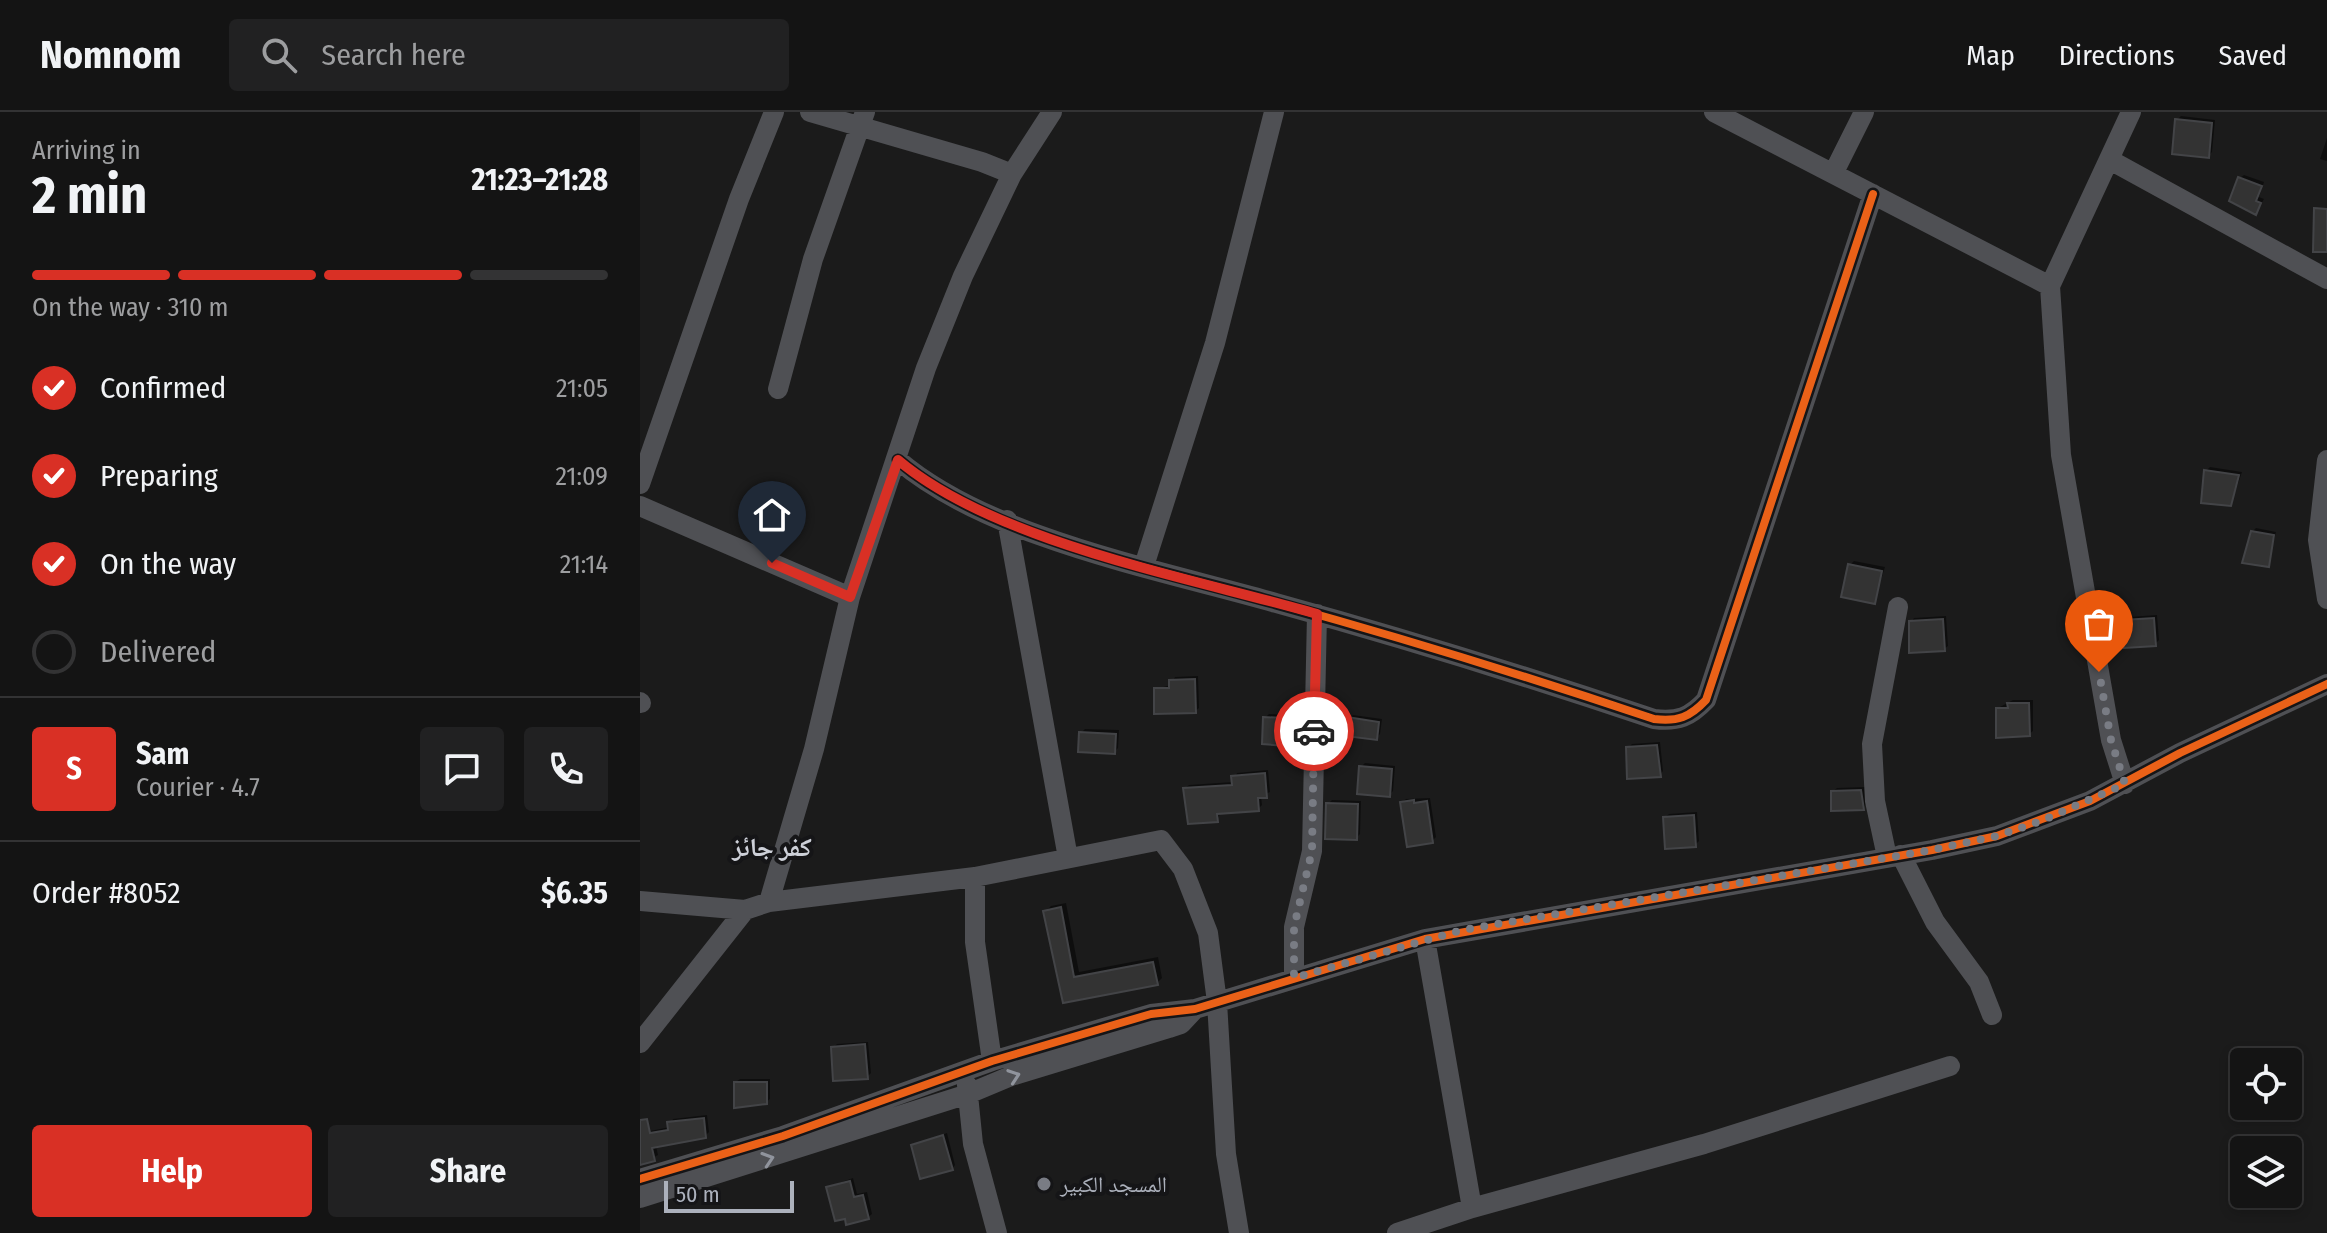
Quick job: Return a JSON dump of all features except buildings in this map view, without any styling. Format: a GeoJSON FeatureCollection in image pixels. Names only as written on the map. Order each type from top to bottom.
{"type":"FeatureCollection","features":[{"type":"Feature","properties":{"kind":"street"},"geometry":{"type":"LineString","coordinates":[[640,484],[739,199],[774,112]]}},
{"type":"Feature","properties":{"kind":"street"},"geometry":{"type":"LineString","coordinates":[[810,112],[861,120],[1012,174]]}},
{"type":"Feature","properties":{"kind":"street"},"geometry":{"type":"LineString","coordinates":[[769,902],[814,749],[850,597],[938,337],[1012,174],[1052,112]]}},
{"type":"Feature","properties":{"kind":"street"},"geometry":{"type":"LineString","coordinates":[[1144,566],[1215,343],[1274,112]]}},
{"type":"Feature","properties":{"kind":"street"},"geometry":{"type":"LineString","coordinates":[[1714,112],[2050,286]]}},
{"type":"Feature","properties":{"kind":"street"},"geometry":{"type":"LineString","coordinates":[[1834,172],[1864,112]]}},
{"type":"Feature","properties":{"kind":"street"},"geometry":{"type":"LineString","coordinates":[[2125,784],[2111,740],[2061,455],[2050,286],[2131,112]]}},
{"type":"Feature","properties":{"kind":"street"},"geometry":{"type":"LineString","coordinates":[[778,389],[813,259],[861,120]]}},
{"type":"Feature","properties":{"kind":"street"},"geometry":{"type":"LineString","coordinates":[[2110,160],[2327,279]]}},
{"type":"Feature","properties":{"kind":"street"},"geometry":{"type":"LineString","coordinates":[[898,460],[934,486],[1069,545],[1462,656],[1654,719],[1678,720],[1696,711],[1706,700],[1873,194]]}},
{"type":"Feature","properties":{"kind":"street"},"geometry":{"type":"LineString","coordinates":[[2327,460],[2318,540],[2327,599]]}},
{"type":"Feature","properties":{"kind":"street"},"geometry":{"type":"LineString","coordinates":[[640,506],[850,597]]}},
{"type":"Feature","properties":{"kind":"street"},"geometry":{"type":"LineString","coordinates":[[1007,520],[1068,858]]}},
{"type":"Feature","properties":{"kind":"street"},"geometry":{"type":"LineString","coordinates":[[1898,607],[1872,744],[1875,801],[1894,856],[1935,922],[1979,982],[1992,1015]]}},
{"type":"Feature","properties":{"kind":"street"},"geometry":{"type":"LineString","coordinates":[[1294,978],[1294,927],[1312,851],[1317,614]]}},
{"type":"Feature","properties":{"kind":"street"},"geometry":{"type":"LineString","coordinates":[[640,1179],[783,1136],[992,1061],[1151,1014],[1195,1009],[1425,939],[1997,836],[2041,821],[2125,784],[2180,753],[2327,684]]}},
{"type":"Feature","properties":{"kind":"street"},"geometry":{"type":"LineString","coordinates":[[640,901],[745,910],[769,902],[975,877],[1164,841],[1199,903],[1208,933],[1217,1002],[1226,1154],[1239,1233]]}},
{"type":"Feature","properties":{"kind":"street"},"geometry":{"type":"LineString","coordinates":[[975,877],[975,942],[992,1061]]}},
{"type":"Feature","properties":{"kind":"street"},"geometry":{"type":"LineString","coordinates":[[640,1043],[745,910]]}},
{"type":"Feature","properties":{"kind":"street"},"geometry":{"type":"LineString","coordinates":[[1425,939],[1472,1208]]}},
{"type":"Feature","properties":{"kind":"street"},"geometry":{"type":"LineString","coordinates":[[640,1198],[968,1094],[1011,1076],[1181,1024],[1195,1009]]}},
{"type":"Feature","properties":{"kind":"street"},"geometry":{"type":"LineString","coordinates":[[1397,1233],[1472,1208],[1704,1144],[1950,1066]]}},
{"type":"Feature","properties":{"kind":"street"},"geometry":{"type":"LineString","coordinates":[[965,1071],[973,1144],[997,1233]]}},
{"type":"Feature","properties":{"kind":"cycle path"},"geometry":{"type":"LineString","coordinates":[[898,460],[936,487],[979,511],[1078,548],[1324,616],[1654,719],[1677,719],[1694,711],[1706,700],[1873,194]]}},
{"type":"Feature","properties":{"kind":"cycle path"},"geometry":{"type":"LineString","coordinates":[[640,1179],[783,1136],[992,1061],[1151,1014],[1195,1009],[1425,939],[1997,836],[2090,801],[2180,753],[2327,684]]}},
{"type":"Feature","properties":{"kind":"way so far"},"geometry":{"type":"LineString","coordinates":[[1314,731],[1312,851],[1294,927],[1294,978],[1462,930],[1932,850],[1997,836],[2041,821],[2125,784],[2111,740],[2099,672]]}},
{"type":"Feature","properties":{"kind":"place","name":"المسجد الكبير"},"geometry":{"type":"Point","coordinates":[1044,1184]}},
{"type":"Feature","properties":{"kind":"district","name":"كفر جائز"},"geometry":{"type":"Point","coordinates":[772,847]}},
{"type":"Feature","properties":{"kind":"route"},"geometry":{"type":"LineString","coordinates":[[772,563],[850,597],[898,460],[934,486],[1051,539],[1317,614],[1314,731]]}}]}
